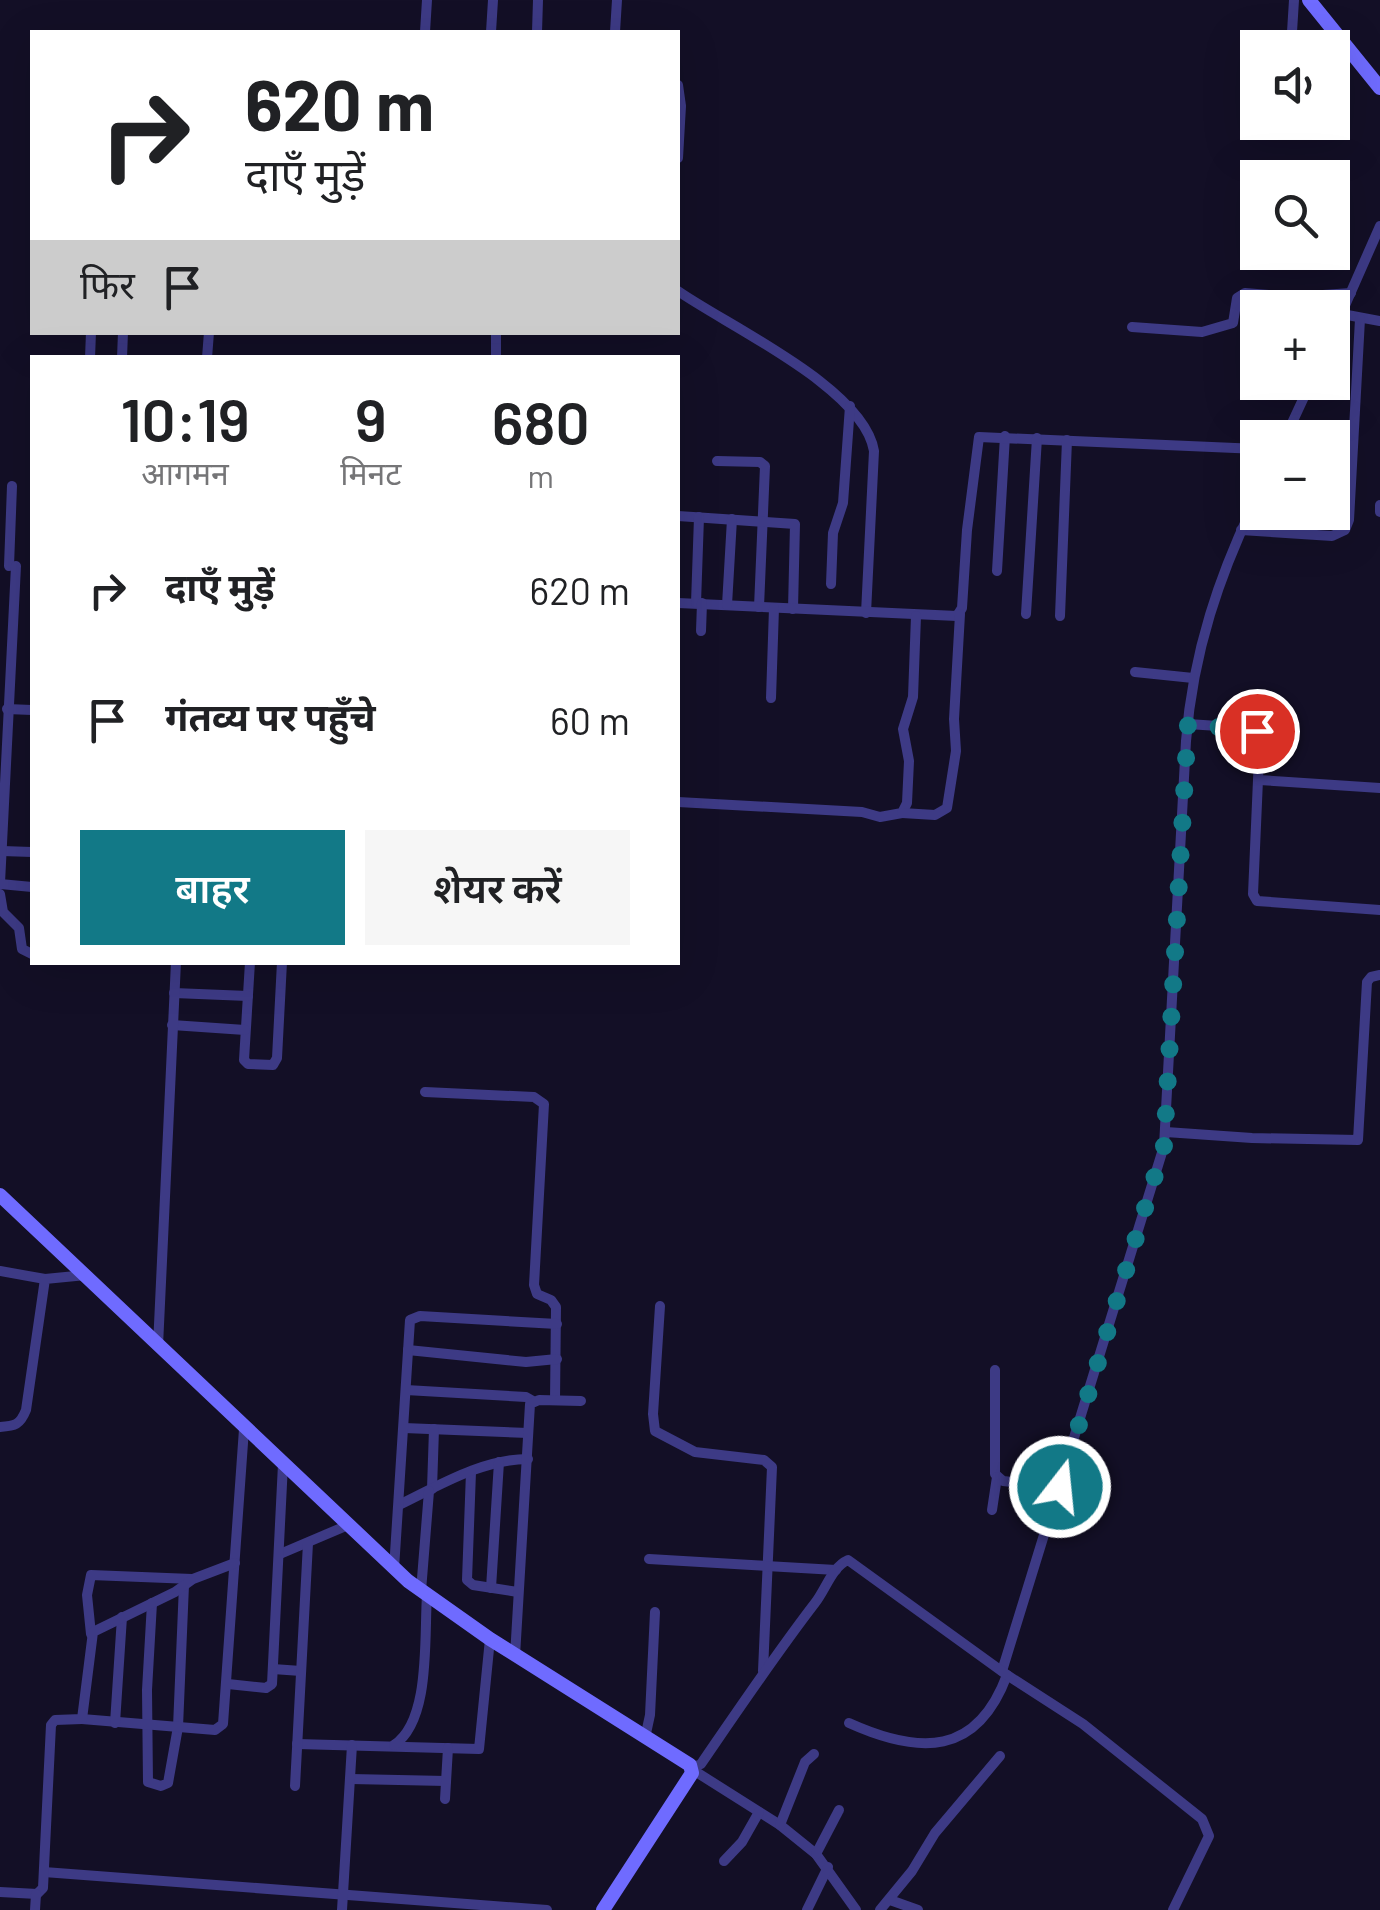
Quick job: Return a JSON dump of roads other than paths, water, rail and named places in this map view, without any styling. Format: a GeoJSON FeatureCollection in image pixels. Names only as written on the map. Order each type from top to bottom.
{"type":"FeatureCollection","features":[{"type":"Feature","properties":{"kind":"street"},"geometry":{"type":"LineString","coordinates":[[426,30],[427,0]]}},
{"type":"Feature","properties":{"kind":"street"},"geometry":{"type":"LineString","coordinates":[[491,30],[493,0]]}},
{"type":"Feature","properties":{"kind":"street"},"geometry":{"type":"LineString","coordinates":[[537,30],[538,0]]}},
{"type":"Feature","properties":{"kind":"street"},"geometry":{"type":"LineString","coordinates":[[615,30],[616,0]]}},
{"type":"Feature","properties":{"kind":"street"},"geometry":{"type":"LineString","coordinates":[[1292,30],[1294,0]]}},
{"type":"Feature","properties":{"kind":"street"},"geometry":{"type":"LineString","coordinates":[[1309,0],[1380,88]]}},
{"type":"Feature","properties":{"kind":"street"},"geometry":{"type":"LineString","coordinates":[[1132,327],[1216,330],[1232,323],[1236,298],[1246,292],[1305,297],[1351,293],[1380,226]]}},
{"type":"Feature","properties":{"kind":"street"},"geometry":{"type":"LineString","coordinates":[[680,291],[831,389],[850,406],[870,435],[874,451],[866,613]]}},
{"type":"Feature","properties":{"kind":"street"},"geometry":{"type":"LineString","coordinates":[[1350,316],[1380,321]]}},
{"type":"Feature","properties":{"kind":"street"},"geometry":{"type":"LineString","coordinates":[[1350,502],[1360,319]]}},
{"type":"Feature","properties":{"kind":"street"},"geometry":{"type":"LineString","coordinates":[[831,584],[832,540],[843,503],[850,406]]}},
{"type":"Feature","properties":{"kind":"street"},"geometry":{"type":"LineString","coordinates":[[680,802],[880,816],[902,812],[934,815],[947,808],[956,751],[960,614],[976,443],[982,436],[1240,448]]}},
{"type":"Feature","properties":{"kind":"street"},"geometry":{"type":"LineString","coordinates":[[997,571],[1005,436]]}},
{"type":"Feature","properties":{"kind":"street"},"geometry":{"type":"LineString","coordinates":[[1026,614],[1037,438]]}},
{"type":"Feature","properties":{"kind":"street"},"geometry":{"type":"LineString","coordinates":[[1060,616],[1067,440]]}},
{"type":"Feature","properties":{"kind":"street"},"geometry":{"type":"LineString","coordinates":[[717,461],[763,463],[760,607]]}},
{"type":"Feature","properties":{"kind":"street"},"geometry":{"type":"LineString","coordinates":[[12,486],[0,884],[30,886]]}},
{"type":"Feature","properties":{"kind":"street"},"geometry":{"type":"LineString","coordinates":[[680,516],[792,522],[796,526],[793,609]]}},
{"type":"Feature","properties":{"kind":"street"},"geometry":{"type":"LineString","coordinates":[[699,517],[701,631]]}},
{"type":"Feature","properties":{"kind":"street"},"geometry":{"type":"LineString","coordinates":[[727,605],[732,519]]}},
{"type":"Feature","properties":{"kind":"street"},"geometry":{"type":"LineString","coordinates":[[849,1724],[907,1740],[940,1742],[958,1738],[984,1721],[1005,1673],[1018,1609],[1060,1487],[1166,1132],[1188,724],[1203,632],[1240,530],[1332,536],[1346,530]]}},
{"type":"Feature","properties":{"kind":"street"},"geometry":{"type":"LineString","coordinates":[[680,602],[916,616],[960,614]]}},
{"type":"Feature","properties":{"kind":"street"},"geometry":{"type":"LineString","coordinates":[[771,698],[774,608]]}},
{"type":"Feature","properties":{"kind":"street"},"geometry":{"type":"LineString","coordinates":[[902,812],[909,761],[903,729],[913,698],[916,616]]}},
{"type":"Feature","properties":{"kind":"street"},"geometry":{"type":"LineString","coordinates":[[1135,672],[1193,678]]}},
{"type":"Feature","properties":{"kind":"street"},"geometry":{"type":"LineString","coordinates":[[7,709],[30,710]]}},
{"type":"Feature","properties":{"kind":"street"},"geometry":{"type":"LineString","coordinates":[[1188,724],[1257,731],[1262,740],[1254,898],[1271,904],[1380,910]]}},
{"type":"Feature","properties":{"kind":"street"},"geometry":{"type":"LineString","coordinates":[[1260,780],[1380,788]]}},
{"type":"Feature","properties":{"kind":"street"},"geometry":{"type":"LineString","coordinates":[[2,850],[30,852]]}},
{"type":"Feature","properties":{"kind":"street"},"geometry":{"type":"LineString","coordinates":[[0,894],[4,912],[19,928],[22,949],[30,953]]}},
{"type":"Feature","properties":{"kind":"street"},"geometry":{"type":"LineString","coordinates":[[158,1346],[176,965]]}},
{"type":"Feature","properties":{"kind":"street"},"geometry":{"type":"LineString","coordinates":[[250,965],[245,1062],[276,1063],[282,965]]}},
{"type":"Feature","properties":{"kind":"street"},"geometry":{"type":"LineString","coordinates":[[1166,1132],[1358,1140],[1367,982],[1371,976],[1380,974]]}},
{"type":"Feature","properties":{"kind":"street"},"geometry":{"type":"LineString","coordinates":[[174,993],[248,996]]}},
{"type":"Feature","properties":{"kind":"street"},"geometry":{"type":"LineString","coordinates":[[172,1025],[245,1030]]}},
{"type":"Feature","properties":{"kind":"street"},"geometry":{"type":"LineString","coordinates":[[424,1092],[534,1097],[544,1104],[534,1285],[537,1294],[555,1304],[555,1400]]}},
{"type":"Feature","properties":{"kind":"street"},"geometry":{"type":"LineString","coordinates":[[0,1196],[394,1569],[490,1640],[780,1825],[828,1867],[856,1910]]}},
{"type":"Feature","properties":{"kind":"street"},"geometry":{"type":"LineString","coordinates":[[0,1270],[45,1279],[87,1275]]}},
{"type":"Feature","properties":{"kind":"street"},"geometry":{"type":"LineString","coordinates":[[0,1427],[15,1426],[26,1410],[45,1279]]}},
{"type":"Feature","properties":{"kind":"street"},"geometry":{"type":"LineString","coordinates":[[660,1306],[652,1414],[655,1431],[694,1452],[764,1460],[770,1464],[763,1672]]}},
{"type":"Feature","properties":{"kind":"street"},"geometry":{"type":"LineString","coordinates":[[394,1569],[409,1325],[417,1316],[557,1324]]}},
{"type":"Feature","properties":{"kind":"street"},"geometry":{"type":"LineString","coordinates":[[408,1350],[526,1362],[556,1359]]}},
{"type":"Feature","properties":{"kind":"street"},"geometry":{"type":"LineString","coordinates":[[992,1510],[997,1477],[995,1370]]}},
{"type":"Feature","properties":{"kind":"street"},"geometry":{"type":"LineString","coordinates":[[406,1390],[526,1397],[533,1401],[581,1401]]}},
{"type":"Feature","properties":{"kind":"street"},"geometry":{"type":"LineString","coordinates":[[515,1656],[529,1411],[533,1401]]}},
{"type":"Feature","properties":{"kind":"street"},"geometry":{"type":"LineString","coordinates":[[404,1428],[528,1433]]}},
{"type":"Feature","properties":{"kind":"street"},"geometry":{"type":"LineString","coordinates":[[0,1892],[36,1894],[43,1888],[51,1725],[55,1720],[219,1729],[225,1720],[244,1429]]}},
{"type":"Feature","properties":{"kind":"street"},"geometry":{"type":"LineString","coordinates":[[394,1745],[410,1732],[419,1708],[434,1429]]}},
{"type":"Feature","properties":{"kind":"street"},"geometry":{"type":"LineString","coordinates":[[400,1504],[499,1462],[528,1458]]}},
{"type":"Feature","properties":{"kind":"street"},"geometry":{"type":"LineString","coordinates":[[491,1588],[499,1462]]}},
{"type":"Feature","properties":{"kind":"street"},"geometry":{"type":"LineString","coordinates":[[228,1684],[269,1688],[283,1464]]}},
{"type":"Feature","properties":{"kind":"street"},"geometry":{"type":"LineString","coordinates":[[472,1472],[466,1578],[470,1584],[518,1592]]}},
{"type":"Feature","properties":{"kind":"street"},"geometry":{"type":"LineString","coordinates":[[997,1477],[1060,1487]]}},
{"type":"Feature","properties":{"kind":"street"},"geometry":{"type":"LineString","coordinates":[[280,1554],[346,1526]]}},
{"type":"Feature","properties":{"kind":"street"},"geometry":{"type":"LineString","coordinates":[[294,1786],[308,1543]]}},
{"type":"Feature","properties":{"kind":"street"},"geometry":{"type":"LineString","coordinates":[[649,1559],[836,1570]]}},
{"type":"Feature","properties":{"kind":"street"},"geometry":{"type":"LineString","coordinates":[[603,1910],[692,1769],[700,1764],[836,1570],[848,1560],[1096,1734],[1207,1826],[1209,1836],[1172,1910]]}},
{"type":"Feature","properties":{"kind":"street"},"geometry":{"type":"LineString","coordinates":[[91,1634],[189,1582],[236,1563]]}},
{"type":"Feature","properties":{"kind":"street"},"geometry":{"type":"LineString","coordinates":[[82,1719],[91,1634],[91,1575],[189,1582]]}},
{"type":"Feature","properties":{"kind":"street"},"geometry":{"type":"LineString","coordinates":[[152,1603],[148,1782],[161,1786],[168,1784],[178,1727],[189,1582]]}},
{"type":"Feature","properties":{"kind":"street"},"geometry":{"type":"LineString","coordinates":[[645,1738],[650,1715],[655,1612]]}},
{"type":"Feature","properties":{"kind":"street"},"geometry":{"type":"LineString","coordinates":[[115,1723],[122,1617]]}},
{"type":"Feature","properties":{"kind":"street"},"geometry":{"type":"LineString","coordinates":[[297,1744],[474,1750],[480,1746],[490,1640]]}},
{"type":"Feature","properties":{"kind":"street"},"geometry":{"type":"LineString","coordinates":[[273,1669],[301,1670]]}},
{"type":"Feature","properties":{"kind":"street"},"geometry":{"type":"LineString","coordinates":[[342,1910],[352,1744]]}},
{"type":"Feature","properties":{"kind":"street"},"geometry":{"type":"LineString","coordinates":[[445,1798],[448,1748]]}},
{"type":"Feature","properties":{"kind":"street"},"geometry":{"type":"LineString","coordinates":[[780,1825],[805,1762],[814,1754]]}},
{"type":"Feature","properties":{"kind":"street"},"geometry":{"type":"LineString","coordinates":[[880,1910],[935,1833],[1000,1756]]}},
{"type":"Feature","properties":{"kind":"street"},"geometry":{"type":"LineString","coordinates":[[350,1779],[446,1781]]}},
{"type":"Feature","properties":{"kind":"street"},"geometry":{"type":"LineString","coordinates":[[816,1854],[840,1810]]}},
{"type":"Feature","properties":{"kind":"street"},"geometry":{"type":"LineString","coordinates":[[724,1861],[742,1842],[759,1812]]}},
{"type":"Feature","properties":{"kind":"street"},"geometry":{"type":"LineString","coordinates":[[807,1910],[828,1867]]}},
{"type":"Feature","properties":{"kind":"street"},"geometry":{"type":"LineString","coordinates":[[44,1872],[547,1910]]}},
{"type":"Feature","properties":{"kind":"street"},"geometry":{"type":"LineString","coordinates":[[35,1910],[36,1894]]}},
{"type":"Feature","properties":{"kind":"street"},"geometry":{"type":"LineString","coordinates":[[890,1900],[918,1910]]}}]}
